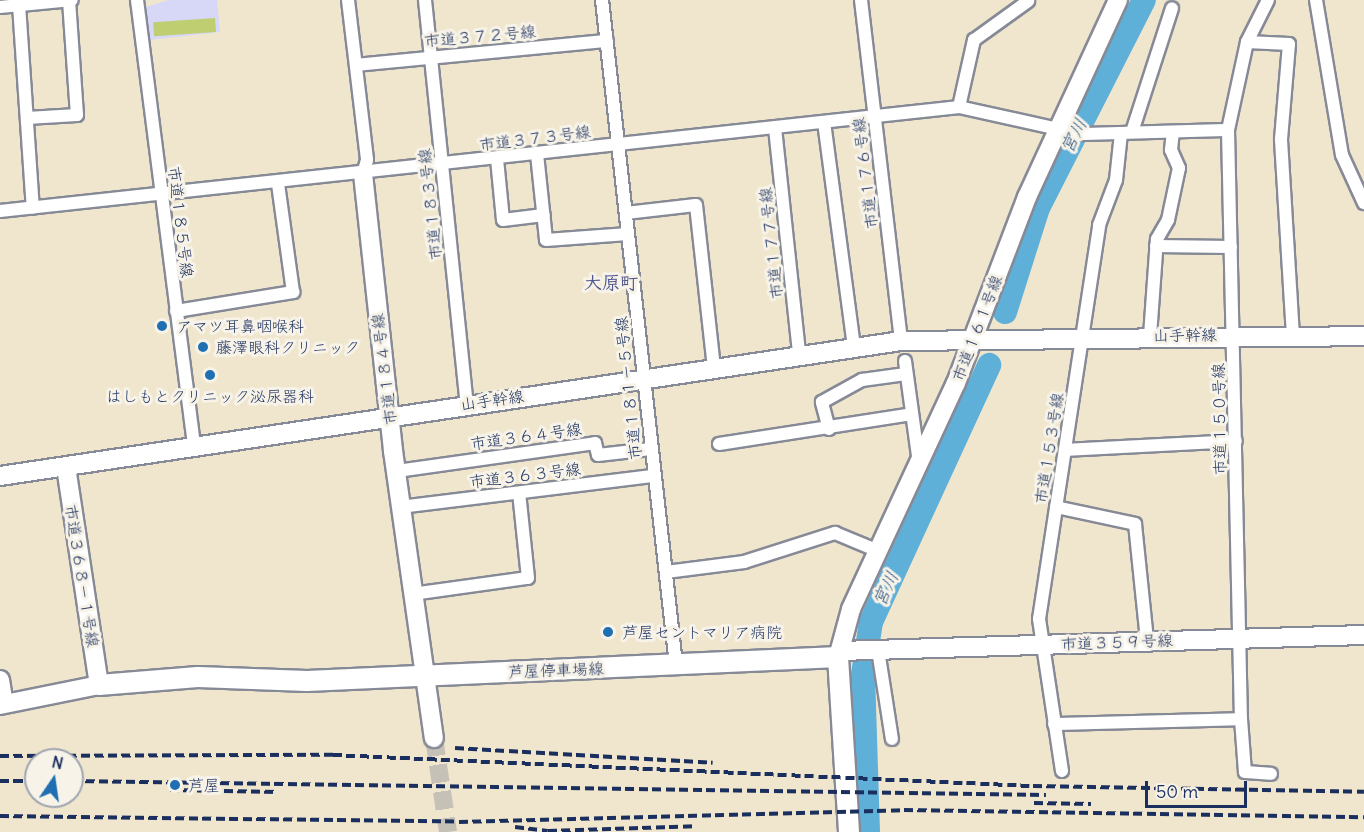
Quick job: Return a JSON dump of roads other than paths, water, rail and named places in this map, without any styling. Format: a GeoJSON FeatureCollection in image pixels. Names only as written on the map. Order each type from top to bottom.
{"type":"FeatureCollection","features":[{"type":"Feature","properties":{"kind":"main road","name":"芦屋停車場線"},"geometry":{"type":"LineString","coordinates":[[99,685],[198,677],[307,681],[422,674],[676,665],[857,651]]}},
{"type":"Feature","properties":{"kind":"main road"},"geometry":{"type":"LineString","coordinates":[[849,832],[857,651]]}},
{"type":"Feature","properties":{"kind":"street"},"geometry":{"type":"LineString","coordinates":[[0,7],[70,0],[77,115],[27,118]]}},
{"type":"Feature","properties":{"kind":"street","name":"市道１８５号線"},"geometry":{"type":"LineString","coordinates":[[137,0],[160,197],[194,447]]}},
{"type":"Feature","properties":{"kind":"street","name":"市道１８４号線"},"geometry":{"type":"LineString","coordinates":[[348,0],[367,160],[363,174],[389,416],[422,674],[434,738]]}},
{"type":"Feature","properties":{"kind":"street","name":"市道１８３号線"},"geometry":{"type":"LineString","coordinates":[[426,0],[467,404]]}},
{"type":"Feature","properties":{"kind":"street","name":"市道１８１－５号線"},"geometry":{"type":"LineString","coordinates":[[602,0],[646,379],[651,449],[676,665]]}},
{"type":"Feature","properties":{"kind":"street","name":"市道１７６号線"},"geometry":{"type":"LineString","coordinates":[[861,0],[902,341]]}},
{"type":"Feature","properties":{"kind":"street","name":"市道１６１号線"},"geometry":{"type":"LineString","coordinates":[[857,651],[876,550],[918,456],[980,338],[1070,131],[1118,0]]}},
{"type":"Feature","properties":{"kind":"street","name":"市道１５０号線"},"geometry":{"type":"LineString","coordinates":[[1268,0],[1247,42],[1228,130],[1241,719],[1245,772],[1271,774]]}},
{"type":"Feature","properties":{"kind":"street"},"geometry":{"type":"LineString","coordinates":[[1316,0],[1342,155],[1364,203]]}},
{"type":"Feature","properties":{"kind":"street"},"geometry":{"type":"LineString","coordinates":[[959,107],[974,40],[1028,1]]}},
{"type":"Feature","properties":{"kind":"street"},"geometry":{"type":"LineString","coordinates":[[19,5],[33,208]]}},
{"type":"Feature","properties":{"kind":"street","name":"市道１５３号線"},"geometry":{"type":"LineString","coordinates":[[1062,771],[1039,644],[1056,507],[1099,225],[1116,180],[1126,133],[1172,8]]}},
{"type":"Feature","properties":{"kind":"street","name":"市道３７２号線"},"geometry":{"type":"LineString","coordinates":[[356,65],[607,41]]}},
{"type":"Feature","properties":{"kind":"street"},"geometry":{"type":"LineString","coordinates":[[1247,42],[1289,44],[1281,140],[1293,335]]}},
{"type":"Feature","properties":{"kind":"street","name":"市道３７３号線"},"geometry":{"type":"LineString","coordinates":[[0,211],[160,197],[959,107],[1070,131],[1126,133],[1228,130]]}},
{"type":"Feature","properties":{"kind":"street"},"geometry":{"type":"LineString","coordinates":[[824,122],[854,347]]}},
{"type":"Feature","properties":{"kind":"street","name":"市道１７７号線"},"geometry":{"type":"LineString","coordinates":[[775,128],[799,354]]}},
{"type":"Feature","properties":{"kind":"street"},"geometry":{"type":"LineString","coordinates":[[1150,336],[1156,246],[1179,168],[1171,150],[1173,132]]}},
{"type":"Feature","properties":{"kind":"street"},"geometry":{"type":"LineString","coordinates":[[537,154],[549,243],[628,234]]}},
{"type":"Feature","properties":{"kind":"street"},"geometry":{"type":"LineString","coordinates":[[497,159],[503,220],[544,216]]}},
{"type":"Feature","properties":{"kind":"street"},"geometry":{"type":"LineString","coordinates":[[176,311],[293,292],[278,184]]}},
{"type":"Feature","properties":{"kind":"street"},"geometry":{"type":"LineString","coordinates":[[626,213],[696,205],[714,368]]}},
{"type":"Feature","properties":{"kind":"street"},"geometry":{"type":"LineString","coordinates":[[1156,246],[1231,247]]}},
{"type":"Feature","properties":{"kind":"street","name":"山手幹線"},"geometry":{"type":"LineString","coordinates":[[0,476],[799,354],[902,341],[1233,334],[1364,336]]}},
{"type":"Feature","properties":{"kind":"street"},"geometry":{"type":"LineString","coordinates":[[904,361],[918,456]]}},
{"type":"Feature","properties":{"kind":"street"},"geometry":{"type":"LineString","coordinates":[[829,429],[822,402],[862,380],[906,374]]}},
{"type":"Feature","properties":{"kind":"street"},"geometry":{"type":"LineString","coordinates":[[719,444],[829,429],[912,414]]}},
{"type":"Feature","properties":{"kind":"street"},"geometry":{"type":"LineString","coordinates":[[1065,450],[1236,441]]}},
{"type":"Feature","properties":{"kind":"street","name":"市道３６４号線"},"geometry":{"type":"LineString","coordinates":[[397,471],[595,443],[598,455],[651,449]]}},
{"type":"Feature","properties":{"kind":"street","name":"市道３６８－１号線"},"geometry":{"type":"LineString","coordinates":[[66,467],[99,685]]}},
{"type":"Feature","properties":{"kind":"street","name":"市道３６３号線"},"geometry":{"type":"LineString","coordinates":[[400,507],[654,476]]}},
{"type":"Feature","properties":{"kind":"street"},"geometry":{"type":"LineString","coordinates":[[412,594],[528,578],[531,573],[519,493]]}},
{"type":"Feature","properties":{"kind":"street"},"geometry":{"type":"LineString","coordinates":[[1056,507],[1135,524],[1147,641]]}},
{"type":"Feature","properties":{"kind":"street"},"geometry":{"type":"LineString","coordinates":[[666,572],[744,562],[835,533],[876,550]]}},
{"type":"Feature","properties":{"kind":"street","name":"市道３５９号線"},"geometry":{"type":"LineString","coordinates":[[857,651],[1364,635]]}},
{"type":"Feature","properties":{"kind":"street"},"geometry":{"type":"LineString","coordinates":[[857,651],[892,739]]}},
{"type":"Feature","properties":{"kind":"street"},"geometry":{"type":"LineString","coordinates":[[0,680],[2,704],[99,685]]}},
{"type":"Feature","properties":{"kind":"street"},"geometry":{"type":"LineString","coordinates":[[1054,724],[1241,719]]}},
{"type":"Feature","properties":{"kind":"waterway","name":"宮川"},"geometry":{"type":"LineString","coordinates":[[1005,312],[1038,208],[1144,0]]}},
{"type":"Feature","properties":{"kind":"waterway","name":"宮川"},"geometry":{"type":"LineString","coordinates":[[868,832],[863,674],[871,622],[989,365]]}},
{"type":"Feature","properties":{"kind":"tunnel"},"geometry":{"type":"LineString","coordinates":[[434,738],[448,832]]}},
{"type":"Feature","properties":{"kind":"railway"},"geometry":{"type":"LineString","coordinates":[[455,748],[713,763]]}},
{"type":"Feature","properties":{"kind":"railway"},"geometry":{"type":"LineString","coordinates":[[0,756],[333,755],[1033,786],[1364,792]]}},
{"type":"Feature","properties":{"kind":"railway"},"geometry":{"type":"LineString","coordinates":[[0,781],[24,781]]}},
{"type":"Feature","properties":{"kind":"railway"},"geometry":{"type":"LineString","coordinates":[[84,781],[1046,795]]}},
{"type":"Feature","properties":{"kind":"railway"},"geometry":{"type":"LineString","coordinates":[[170,790],[278,792]]}},
{"type":"Feature","properties":{"kind":"railway"},"geometry":{"type":"LineString","coordinates":[[1034,803],[1091,804]]}},
{"type":"Feature","properties":{"kind":"railway"},"geometry":{"type":"LineString","coordinates":[[0,816],[459,822],[904,810],[1364,817]]}},
{"type":"Feature","properties":{"kind":"railway"},"geometry":{"type":"LineString","coordinates":[[515,827],[548,831],[695,826]]}},
{"type":"Feature","properties":{"kind":"place","name":"アマツ耳鼻咽喉科"},"geometry":{"type":"Point","coordinates":[162,326]}},
{"type":"Feature","properties":{"kind":"place","name":"藤澤眼科クリニック"},"geometry":{"type":"Point","coordinates":[203,347]}},
{"type":"Feature","properties":{"kind":"place","name":"はしもとクリニック泌尿器科"},"geometry":{"type":"Point","coordinates":[210,375]}},
{"type":"Feature","properties":{"kind":"place","name":"芦屋セントマリア病院"},"geometry":{"type":"Point","coordinates":[608,632]}},
{"type":"Feature","properties":{"kind":"place","name":"芦屋"},"geometry":{"type":"Point","coordinates":[175,785]}},
{"type":"Feature","properties":{"kind":"district","name":"大原町"},"geometry":{"type":"Point","coordinates":[611,283]}}]}
